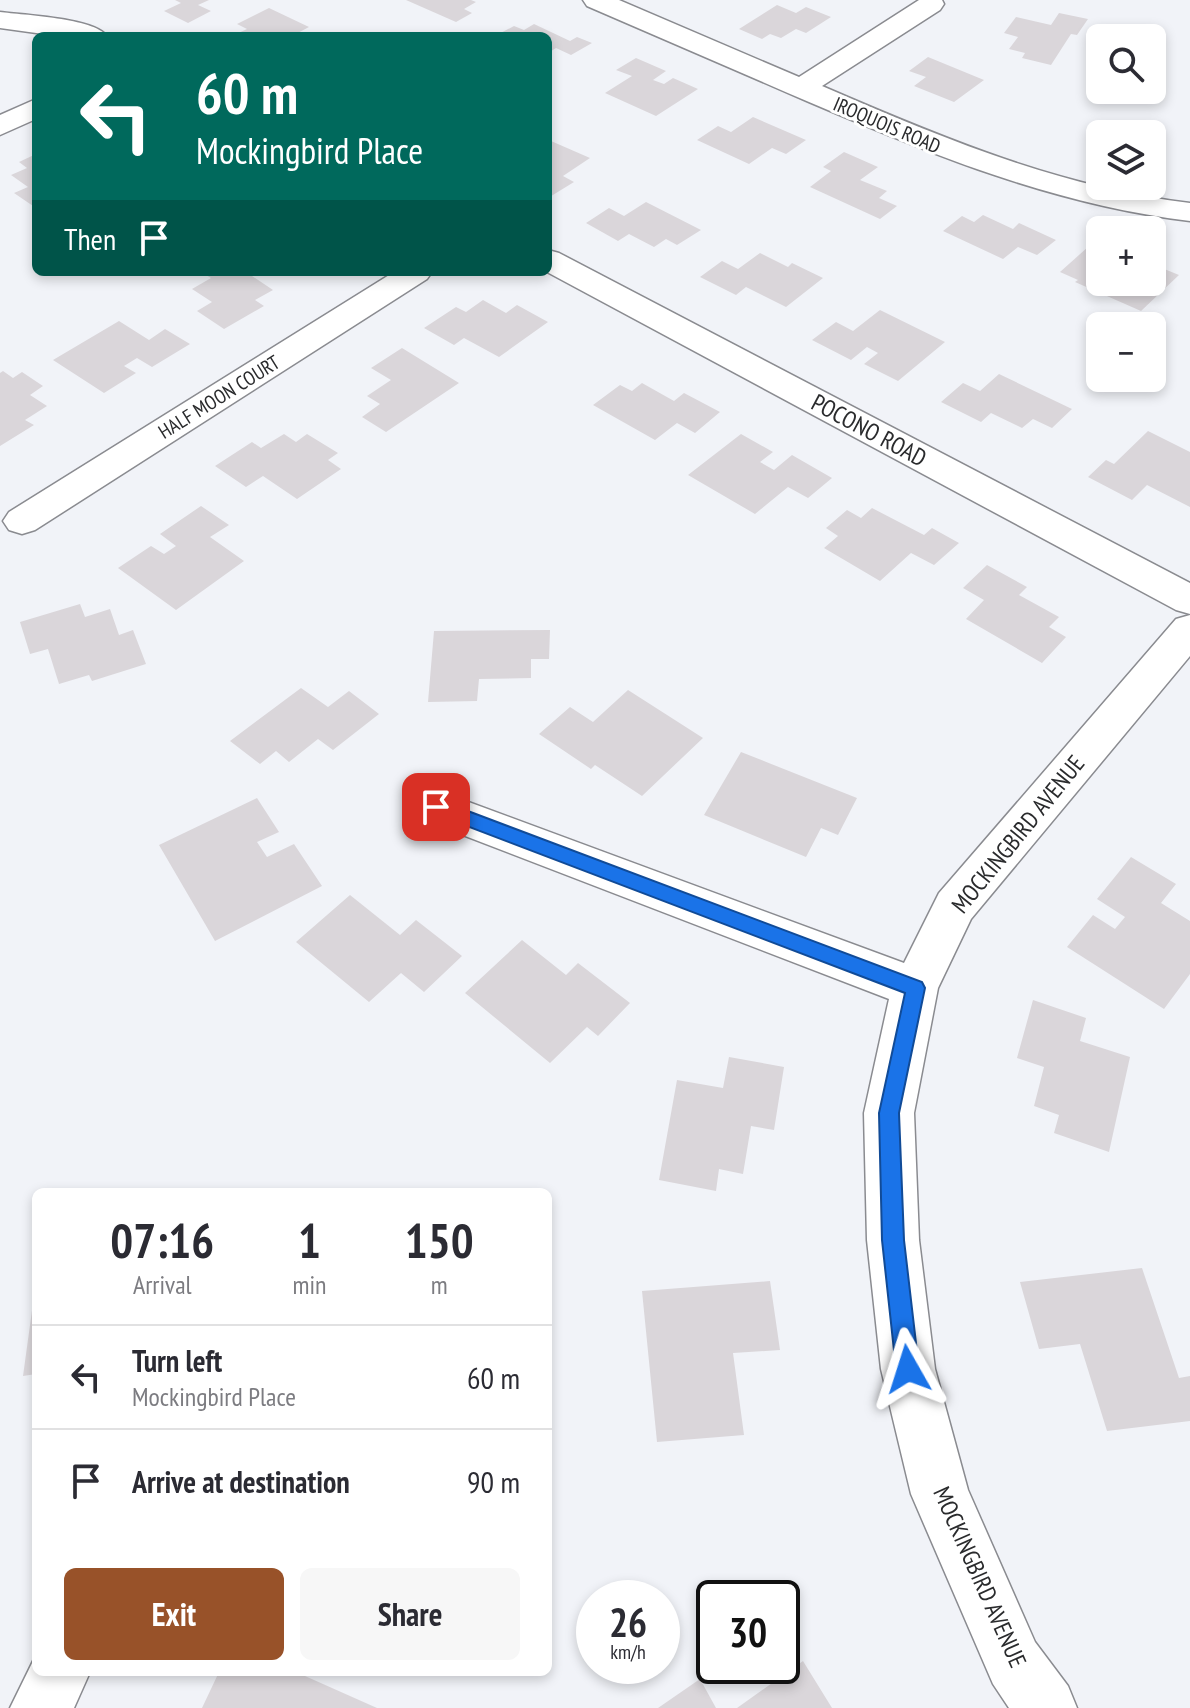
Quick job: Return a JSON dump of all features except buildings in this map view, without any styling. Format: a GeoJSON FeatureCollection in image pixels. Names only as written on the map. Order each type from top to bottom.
{"type":"FeatureCollection","features":[{"type":"Feature","properties":{"kind":"street","name":"IROQUOIS ROAD"},"geometry":{"type":"LineString","coordinates":[[596,0],[974,162],[1062,190],[1158,210],[1190,212]]}},
{"type":"Feature","properties":{"kind":"street"},"geometry":{"type":"LineString","coordinates":[[800,88],[931,4]]}},
{"type":"Feature","properties":{"kind":"street"},"geometry":{"type":"LineString","coordinates":[[0,20],[80,32]]}},
{"type":"Feature","properties":{"kind":"street"},"geometry":{"type":"LineString","coordinates":[[0,126],[32,110]]}},
{"type":"Feature","properties":{"kind":"street","name":"POCONO ROAD"},"geometry":{"type":"LineString","coordinates":[[552,262],[1190,600]]}},
{"type":"Feature","properties":{"kind":"street","name":"HALF MOON COURT"},"geometry":{"type":"LineString","coordinates":[[22,521],[410,276]]}},
{"type":"Feature","properties":{"kind":"street","name":"MOCKINGBIRD AVENUE"},"geometry":{"type":"LineString","coordinates":[[1046,1708],[1014,1663],[940,1494],[908,1369],[893,1240],[889,1113],[915,988],[955,906],[1190,629]]}},
{"type":"Feature","properties":{"kind":"street"},"geometry":{"type":"LineString","coordinates":[[436,807],[915,988]]}},
{"type":"Feature","properties":{"kind":"street"},"geometry":{"type":"LineString","coordinates":[[41,1708],[58,1676]]}},
{"type":"Feature","properties":{"kind":"route"},"geometry":{"type":"LineString","coordinates":[[436,807],[915,988],[889,1113],[893,1240],[908,1369]]}}]}
